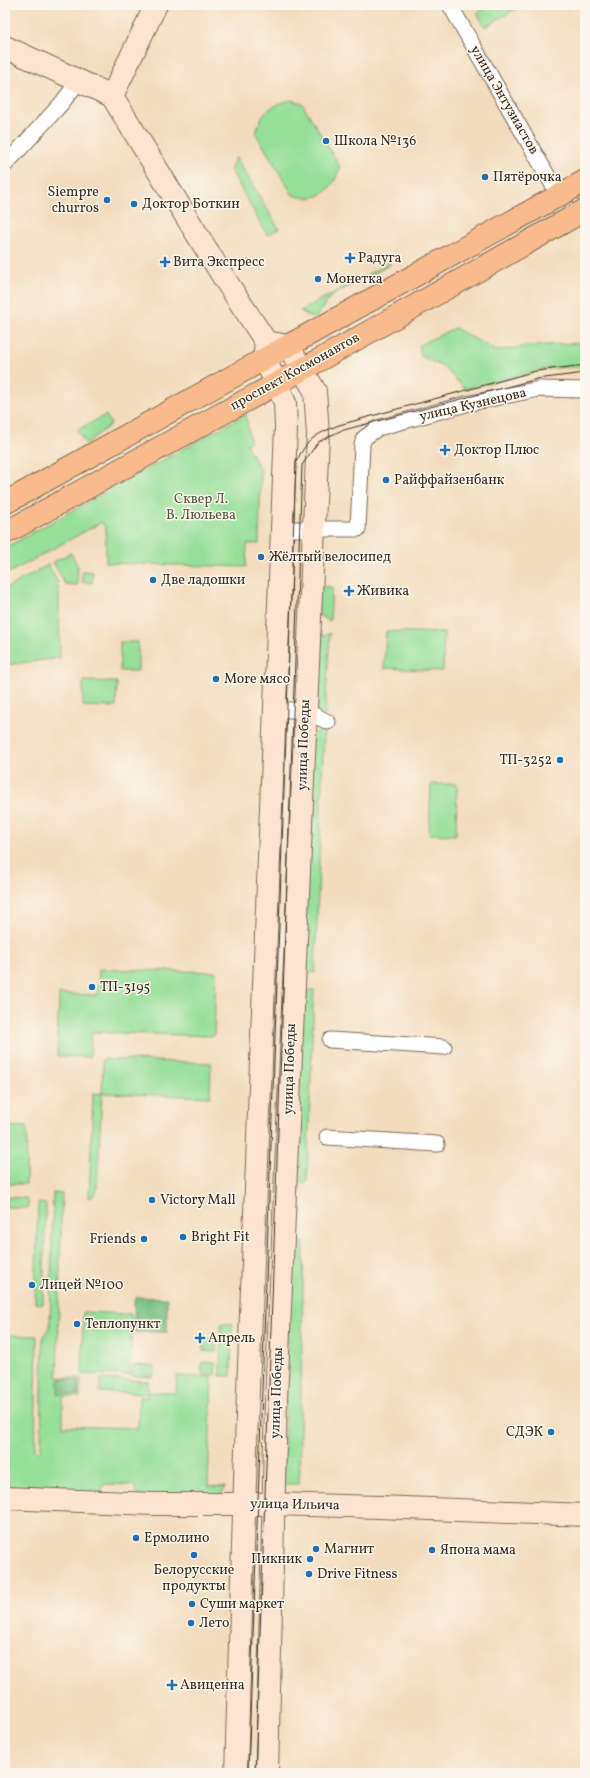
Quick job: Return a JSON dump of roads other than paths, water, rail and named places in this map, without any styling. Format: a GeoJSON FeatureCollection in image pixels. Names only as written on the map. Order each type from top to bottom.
{"type":"FeatureCollection","features":[{"type":"Feature","properties":{"kind":"main road"},"geometry":{"type":"LineString","coordinates":[[5,47],[78,82],[112,96],[156,5]]}},
{"type":"Feature","properties":{"kind":"main road","name":"улица Победы"},"geometry":{"type":"LineString","coordinates":[[112,96],[224,278],[265,350],[286,403],[244,1504],[236,1773]]}},
{"type":"Feature","properties":{"kind":"main road","name":"проспект Космонавтов"},"geometry":{"type":"LineString","coordinates":[[5,503],[265,350],[288,346],[558,194],[585,181]]}},
{"type":"Feature","properties":{"kind":"main road","name":"проспект Космонавтов"},"geometry":{"type":"LineString","coordinates":[[5,533],[303,369],[585,210]]}},
{"type":"Feature","properties":{"kind":"main road","name":"улица Победы"},"geometry":{"type":"LineString","coordinates":[[268,1773],[273,1504],[313,529],[318,442],[315,391],[288,346]]}},
{"type":"Feature","properties":{"kind":"main road","name":"улица Ильича"},"geometry":{"type":"LineString","coordinates":[[5,1498],[154,1504],[273,1504],[585,1515]]}},
{"type":"Feature","properties":{"kind":"street","name":"улица Энтузиастов"},"geometry":{"type":"LineString","coordinates":[[450,5],[558,194]]}},
{"type":"Feature","properties":{"kind":"street"},"geometry":{"type":"LineString","coordinates":[[5,164],[61,104],[78,82]]}},
{"type":"Feature","properties":{"kind":"street","name":"улица Кузнецова"},"geometry":{"type":"LineString","coordinates":[[313,529],[358,529],[362,445],[364,438],[378,428],[473,403],[539,389],[585,390]]}},
{"type":"Feature","properties":{"kind":"street"},"geometry":{"type":"LineString","coordinates":[[281,529],[313,529]]}},
{"type":"Feature","properties":{"kind":"street"},"geometry":{"type":"LineString","coordinates":[[275,709],[306,711],[328,722]]}},
{"type":"Feature","properties":{"kind":"street"},"geometry":{"type":"LineString","coordinates":[[330,1040],[444,1047]]}},
{"type":"Feature","properties":{"kind":"street"},"geometry":{"type":"LineString","coordinates":[[327,1137],[437,1144]]}},
{"type":"Feature","properties":{"kind":"tram line"},"geometry":{"type":"LineString","coordinates":[[248,1773],[296,462],[304,448],[313,438],[339,425],[536,371],[585,365]]}},
{"type":"Feature","properties":{"kind":"tram line"},"geometry":{"type":"LineString","coordinates":[[255,1773],[302,465],[318,442],[340,431],[537,379],[585,373]]}},
{"type":"Feature","properties":{"kind":"place","name":"Школа №136"},"geometry":{"type":"Point","coordinates":[326,141]}},
{"type":"Feature","properties":{"kind":"place","name":"Пятёрочка"},"geometry":{"type":"Point","coordinates":[485,177]}},
{"type":"Feature","properties":{"kind":"place","name":"Siempre churros"},"geometry":{"type":"Point","coordinates":[107,200]}},
{"type":"Feature","properties":{"kind":"place","name":"Доктор Боткин"},"geometry":{"type":"Point","coordinates":[134,204]}},
{"type":"Feature","properties":{"kind":"place","name":"Радуга"},"geometry":{"type":"Point","coordinates":[350,258]}},
{"type":"Feature","properties":{"kind":"place","name":"Вита Экспресс"},"geometry":{"type":"Point","coordinates":[165,262]}},
{"type":"Feature","properties":{"kind":"place","name":"Монетка"},"geometry":{"type":"Point","coordinates":[318,279]}},
{"type":"Feature","properties":{"kind":"place","name":"Доктор Плюс"},"geometry":{"type":"Point","coordinates":[445,450]}},
{"type":"Feature","properties":{"kind":"place","name":"Райффайзенбанк"},"geometry":{"type":"Point","coordinates":[386,480]}},
{"type":"Feature","properties":{"kind":"place","name":"Жёлтый велосипед"},"geometry":{"type":"Point","coordinates":[261,557]}},
{"type":"Feature","properties":{"kind":"place","name":"Две ладошки"},"geometry":{"type":"Point","coordinates":[153,580]}},
{"type":"Feature","properties":{"kind":"place","name":"Живика"},"geometry":{"type":"Point","coordinates":[349,591]}},
{"type":"Feature","properties":{"kind":"place","name":"More мясо"},"geometry":{"type":"Point","coordinates":[216,679]}},
{"type":"Feature","properties":{"kind":"place","name":"ТП-3252"},"geometry":{"type":"Point","coordinates":[560,760]}},
{"type":"Feature","properties":{"kind":"place","name":"ТП-3195"},"geometry":{"type":"Point","coordinates":[92,987]}},
{"type":"Feature","properties":{"kind":"place","name":"Victory Mall"},"geometry":{"type":"Point","coordinates":[152,1200]}},
{"type":"Feature","properties":{"kind":"place","name":"Bright Fit"},"geometry":{"type":"Point","coordinates":[183,1237]}},
{"type":"Feature","properties":{"kind":"place","name":"Friends"},"geometry":{"type":"Point","coordinates":[144,1239]}},
{"type":"Feature","properties":{"kind":"place","name":"Лицей №100"},"geometry":{"type":"Point","coordinates":[32,1285]}},
{"type":"Feature","properties":{"kind":"place","name":"Теплопункт"},"geometry":{"type":"Point","coordinates":[77,1324]}},
{"type":"Feature","properties":{"kind":"place","name":"Апрель"},"geometry":{"type":"Point","coordinates":[200,1338]}},
{"type":"Feature","properties":{"kind":"place","name":"СДЭК"},"geometry":{"type":"Point","coordinates":[551,1432]}},
{"type":"Feature","properties":{"kind":"place","name":"Ермолино"},"geometry":{"type":"Point","coordinates":[136,1538]}},
{"type":"Feature","properties":{"kind":"place","name":"Магнит"},"geometry":{"type":"Point","coordinates":[316,1549]}},
{"type":"Feature","properties":{"kind":"place","name":"Япона мама"},"geometry":{"type":"Point","coordinates":[432,1550]}},
{"type":"Feature","properties":{"kind":"place","name":"Белорусские продукты"},"geometry":{"type":"Point","coordinates":[194,1555]}},
{"type":"Feature","properties":{"kind":"place","name":"Пикник"},"geometry":{"type":"Point","coordinates":[310,1559]}},
{"type":"Feature","properties":{"kind":"place","name":"Drive Fitness"},"geometry":{"type":"Point","coordinates":[309,1574]}},
{"type":"Feature","properties":{"kind":"place","name":"Суши маркет"},"geometry":{"type":"Point","coordinates":[192,1604]}},
{"type":"Feature","properties":{"kind":"place","name":"Лето"},"geometry":{"type":"Point","coordinates":[191,1623]}},
{"type":"Feature","properties":{"kind":"place","name":"Авиценна"},"geometry":{"type":"Point","coordinates":[172,1685]}},
{"type":"Feature","properties":{"kind":"park label","name":"Сквер Л. В. Люльева"},"geometry":{"type":"Point","coordinates":[201,508]}}]}
